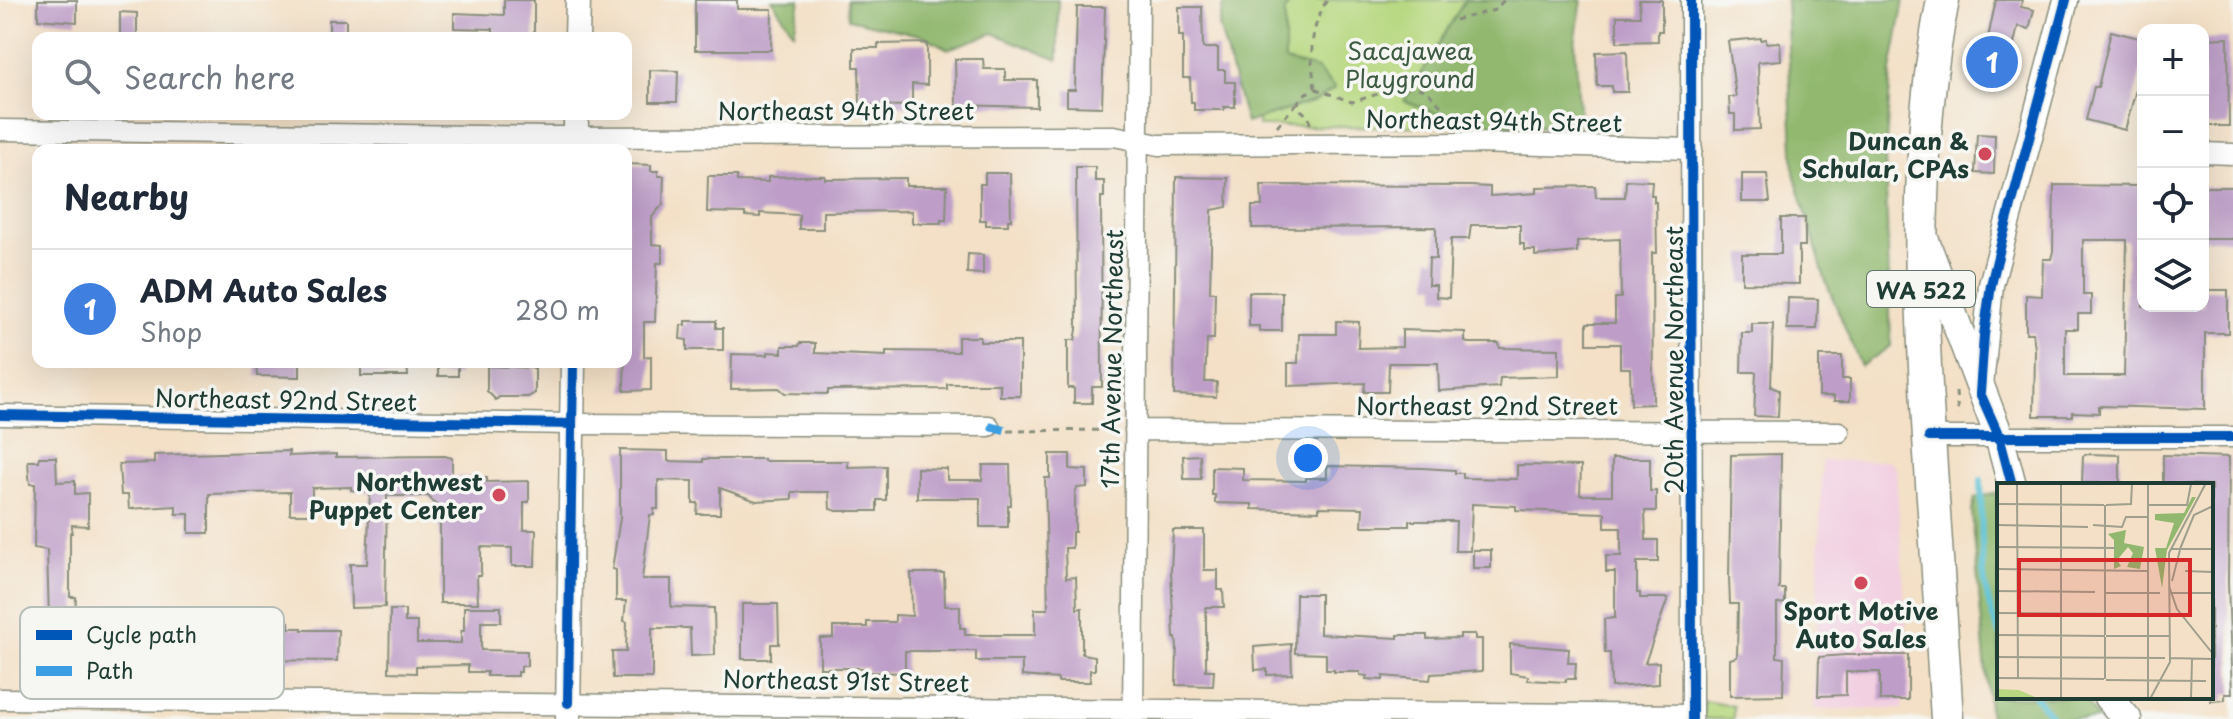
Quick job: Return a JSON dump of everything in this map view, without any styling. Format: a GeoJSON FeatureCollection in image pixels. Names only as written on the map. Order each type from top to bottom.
{"type":"FeatureCollection","features":[{"type":"Feature","properties":{"kind":"main road","name":"WA 522"},"geometry":{"type":"LineString","coordinates":[[1943,0],[1923,137],[1920,229],[1923,350],[1947,719]]}},
{"type":"Feature","properties":{"kind":"main road"},"geometry":{"type":"LineString","coordinates":[[1920,229],[1968,388]]}},
{"type":"Feature","properties":{"kind":"main road"},"geometry":{"type":"LineString","coordinates":[[1923,350],[1954,370],[1968,388],[1999,436],[2011,483]]}},
{"type":"Feature","properties":{"kind":"main road"},"geometry":{"type":"LineString","coordinates":[[2110,699],[2127,719]]}},
{"type":"Feature","properties":{"kind":"street"},"geometry":{"type":"LineString","coordinates":[[577,32],[578,0]]}},
{"type":"Feature","properties":{"kind":"street","name":"17th Avenue Northeast"},"geometry":{"type":"LineString","coordinates":[[1133,714],[1127,430],[1140,140],[1139,0]]}},
{"type":"Feature","properties":{"kind":"street","name":"20th Avenue Northeast"},"geometry":{"type":"LineString","coordinates":[[1691,0],[1692,717]]}},
{"type":"Feature","properties":{"kind":"street"},"geometry":{"type":"LineString","coordinates":[[1968,388],[1991,285],[2066,0]]}},
{"type":"Feature","properties":{"kind":"street","name":"Northeast 94th Street"},"geometry":{"type":"LineString","coordinates":[[0,130],[1114,136],[1159,145],[1474,143],[1692,149]]}},
{"type":"Feature","properties":{"kind":"street"},"geometry":{"type":"LineString","coordinates":[[2209,153],[2233,154]]}},
{"type":"Feature","properties":{"kind":"street"},"geometry":{"type":"LineString","coordinates":[[568,711],[573,368]]}},
{"type":"Feature","properties":{"kind":"street","name":"Northeast 92nd Street"},"geometry":{"type":"LineString","coordinates":[[0,415],[998,428]]}},
{"type":"Feature","properties":{"kind":"street","name":"Northeast 92nd Street"},"geometry":{"type":"LineString","coordinates":[[1127,430],[1839,432]]}},
{"type":"Feature","properties":{"kind":"street"},"geometry":{"type":"LineString","coordinates":[[1929,437],[2233,437]]}},
{"type":"Feature","properties":{"kind":"street","name":"Northeast 91st Street"},"geometry":{"type":"LineString","coordinates":[[0,699],[568,711],[1692,717]]}},
{"type":"Feature","properties":{"kind":"path"},"geometry":{"type":"LineString","coordinates":[[1316,89],[1310,58],[1315,21],[1327,0]]}},
{"type":"Feature","properties":{"kind":"path"},"geometry":{"type":"LineString","coordinates":[[1455,20],[1495,10],[1504,0]]}},
{"type":"Feature","properties":{"kind":"path"},"geometry":{"type":"LineString","coordinates":[[1312,145],[1309,117],[1298,102],[1306,93],[1316,89],[1352,102],[1404,86],[1426,90],[1474,143]]}},
{"type":"Feature","properties":{"kind":"path"},"geometry":{"type":"LineString","coordinates":[[1959,424],[1968,388]]}},
{"type":"Feature","properties":{"kind":"path"},"geometry":{"type":"LineString","coordinates":[[998,428],[1127,430]]}},
{"type":"Feature","properties":{"kind":"shaded area","name":"Sport Motive Auto Sales"},"geometry":{"type":"Polygon","coordinates":[[[1822,461],[1890,461],[1896,469],[1911,699],[1902,702],[1902,709],[1814,709],[1822,461]]]}},
{"type":"Feature","properties":{"kind":"green space"},"geometry":{"type":"Polygon","coordinates":[[[772,0],[800,0],[794,33],[772,0]]]}},
{"type":"Feature","properties":{"kind":"green space"},"geometry":{"type":"Polygon","coordinates":[[[847,0],[1058,0],[1058,60],[993,33],[948,49],[924,36],[848,19],[847,0]]]}},
{"type":"Feature","properties":{"kind":"green space"},"geometry":{"type":"Polygon","coordinates":[[[1224,0],[1291,0],[1285,11],[1285,61],[1317,69],[1335,88],[1315,101],[1246,123],[1219,26],[1224,0]]]}},
{"type":"Feature","properties":{"kind":"green space","name":"Sacajawea Playground"},"geometry":{"type":"Polygon","coordinates":[[[1258,0],[1562,0],[1562,127],[1258,126],[1258,0]]]}},
{"type":"Feature","properties":{"kind":"green space"},"geometry":{"type":"Polygon","coordinates":[[[1465,0],[1582,0],[1575,43],[1580,126],[1464,124],[1404,101],[1465,0]]]}},
{"type":"Feature","properties":{"kind":"green space"},"geometry":{"type":"Polygon","coordinates":[[[1786,0],[1904,0],[1891,71],[1885,157],[1891,346],[1861,366],[1826,282],[1794,173],[1786,0]]]}},
{"type":"Feature","properties":{"kind":"green space"},"geometry":{"type":"Polygon","coordinates":[[[1996,493],[1997,699],[2084,699],[2099,719],[1990,719],[1972,512],[1975,498],[1996,493]]]}},
{"type":"Feature","properties":{"kind":"green space"},"geometry":{"type":"Polygon","coordinates":[[[1704,701],[1733,706],[1733,719],[1704,719],[1704,701]]]}},
{"type":"Feature","properties":{"kind":"building"},"geometry":{"type":"Polygon","coordinates":[[[38,0],[77,0],[77,22],[38,19],[38,0]]]}},
{"type":"Feature","properties":{"kind":"building"},"geometry":{"type":"Polygon","coordinates":[[[504,0],[534,0],[534,32],[454,28],[454,13],[504,15],[504,0]]]}},
{"type":"Feature","properties":{"kind":"building"},"geometry":{"type":"Polygon","coordinates":[[[695,0],[737,0],[737,9],[772,9],[771,50],[695,50],[695,0]]]}},
{"type":"Feature","properties":{"kind":"building"},"geometry":{"type":"Polygon","coordinates":[[[1639,0],[1662,0],[1662,31],[1658,31],[1658,41],[1617,42],[1617,16],[1640,16],[1639,0]]]}},
{"type":"Feature","properties":{"kind":"building"},"geometry":{"type":"Polygon","coordinates":[[[1996,0],[2022,0],[2021,7],[2034,10],[2029,29],[2018,26],[2012,53],[2003,51],[1998,75],[1981,71],[1996,0]]]}},
{"type":"Feature","properties":{"kind":"building"},"geometry":{"type":"Polygon","coordinates":[[[1077,7],[1105,7],[1102,107],[1067,106],[1067,90],[1075,90],[1077,7]]]}},
{"type":"Feature","properties":{"kind":"building"},"geometry":{"type":"Polygon","coordinates":[[[1179,7],[1202,7],[1203,48],[1218,48],[1218,70],[1225,70],[1225,82],[1235,82],[1235,107],[1194,110],[1190,78],[1183,78],[1179,7]]]}},
{"type":"Feature","properties":{"kind":"building"},"geometry":{"type":"Polygon","coordinates":[[[120,12],[137,13],[137,32],[120,32],[120,12]]]}},
{"type":"Feature","properties":{"kind":"building"},"geometry":{"type":"Polygon","coordinates":[[[329,20],[346,20],[346,32],[329,32],[329,20]]]}},
{"type":"Feature","properties":{"kind":"building"},"geometry":{"type":"Polygon","coordinates":[[[2111,31],[2137,38],[2137,86],[2125,130],[2086,120],[2094,87],[2098,87],[2111,31]]]}},
{"type":"Feature","properties":{"kind":"building"},"geometry":{"type":"Polygon","coordinates":[[[2228,38],[2229,126],[2209,126],[2209,39],[2228,38]]]}},
{"type":"Feature","properties":{"kind":"building"},"geometry":{"type":"Polygon","coordinates":[[[1766,39],[1766,43],[1780,42],[1781,60],[1758,62],[1760,129],[1735,130],[1735,114],[1730,114],[1729,97],[1736,97],[1728,41],[1766,39]]]}},
{"type":"Feature","properties":{"kind":"building"},"geometry":{"type":"Polygon","coordinates":[[[927,43],[927,85],[912,84],[912,106],[860,105],[859,67],[854,67],[854,48],[927,43]]]}},
{"type":"Feature","properties":{"kind":"building"},"geometry":{"type":"Polygon","coordinates":[[[1627,51],[1628,92],[1612,92],[1612,86],[1597,86],[1596,52],[1627,51]]]}},
{"type":"Feature","properties":{"kind":"building"},"geometry":{"type":"Polygon","coordinates":[[[955,59],[983,59],[984,69],[1005,69],[1005,80],[1037,80],[1037,107],[956,105],[955,59]]]}},
{"type":"Feature","properties":{"kind":"building"},"geometry":{"type":"Polygon","coordinates":[[[650,70],[678,71],[677,102],[650,102],[650,70]]]}},
{"type":"Feature","properties":{"kind":"building","name":"Duncan & Schular, CPAs"},"geometry":{"type":"Polygon","coordinates":[[[1977,134],[1995,135],[1994,174],[1975,173],[1977,134]]]}},
{"type":"Feature","properties":{"kind":"building"},"geometry":{"type":"Polygon","coordinates":[[[632,164],[651,165],[651,171],[658,171],[658,176],[664,176],[663,204],[652,217],[652,244],[662,245],[662,263],[657,263],[655,322],[644,322],[644,357],[651,356],[651,390],[624,391],[624,368],[632,368],[632,164]]]}},
{"type":"Feature","properties":{"kind":"building"},"geometry":{"type":"Polygon","coordinates":[[[1076,167],[1095,167],[1095,181],[1104,181],[1104,197],[1101,197],[1102,387],[1092,387],[1092,403],[1074,403],[1074,388],[1068,388],[1068,340],[1075,340],[1077,330],[1076,167]]]}},
{"type":"Feature","properties":{"kind":"building"},"geometry":{"type":"Polygon","coordinates":[[[985,173],[1010,173],[1011,220],[1008,220],[1008,225],[986,225],[986,220],[980,220],[980,184],[985,184],[985,173]]]}},
{"type":"Feature","properties":{"kind":"building"},"geometry":{"type":"Polygon","coordinates":[[[1742,174],[1767,174],[1770,202],[1742,202],[1742,174]]]}},
{"type":"Feature","properties":{"kind":"building"},"geometry":{"type":"Polygon","coordinates":[[[708,176],[737,176],[737,181],[768,182],[768,177],[906,178],[906,186],[947,186],[946,220],[941,220],[941,223],[912,223],[912,211],[823,212],[823,229],[799,229],[799,215],[760,213],[760,217],[745,216],[745,213],[707,212],[708,176]]]}},
{"type":"Feature","properties":{"kind":"building"},"geometry":{"type":"Polygon","coordinates":[[[1176,177],[1228,178],[1227,207],[1212,210],[1210,292],[1215,292],[1214,339],[1207,339],[1205,382],[1217,382],[1216,397],[1174,395],[1176,177]]]}},
{"type":"Feature","properties":{"kind":"building"},"geometry":{"type":"Polygon","coordinates":[[[1626,180],[1652,181],[1651,195],[1654,195],[1656,202],[1657,253],[1652,253],[1653,404],[1631,405],[1630,368],[1620,368],[1620,344],[1587,344],[1587,323],[1615,323],[1615,298],[1621,298],[1620,239],[1577,241],[1577,252],[1535,256],[1535,250],[1524,250],[1524,244],[1520,244],[1520,225],[1471,225],[1469,239],[1451,239],[1449,298],[1436,297],[1436,285],[1428,285],[1429,258],[1436,259],[1436,227],[1252,228],[1252,206],[1262,206],[1261,185],[1470,186],[1490,187],[1490,196],[1537,193],[1537,187],[1595,186],[1596,197],[1625,197],[1626,180]]]}},
{"type":"Feature","properties":{"kind":"building"},"geometry":{"type":"Polygon","coordinates":[[[2054,185],[2137,186],[2137,312],[2209,312],[2209,290],[2228,290],[2228,333],[2205,333],[2205,409],[2099,406],[2099,413],[2034,416],[2035,349],[2033,333],[2026,333],[2026,295],[2042,296],[2043,259],[2051,259],[2054,185]],[[2083,240],[2083,295],[2091,295],[2091,314],[2078,314],[2078,329],[2065,329],[2065,376],[2124,376],[2127,240],[2083,240]]]}},
{"type":"Feature","properties":{"kind":"building"},"geometry":{"type":"Polygon","coordinates":[[[2209,187],[2233,187],[2233,239],[2209,239],[2209,187]]]}},
{"type":"Feature","properties":{"kind":"building"},"geometry":{"type":"Polygon","coordinates":[[[1781,218],[1805,218],[1805,246],[1799,246],[1799,284],[1742,283],[1742,254],[1781,254],[1781,218]]]}},
{"type":"Feature","properties":{"kind":"building"},"geometry":{"type":"Polygon","coordinates":[[[968,254],[983,255],[983,274],[967,273],[968,254]]]}},
{"type":"Feature","properties":{"kind":"building"},"geometry":{"type":"Polygon","coordinates":[[[1249,292],[1282,292],[1282,331],[1259,331],[1259,326],[1249,326],[1249,292]]]}},
{"type":"Feature","properties":{"kind":"building"},"geometry":{"type":"Polygon","coordinates":[[[1788,298],[1818,299],[1817,329],[1787,329],[1788,298]]]}},
{"type":"Feature","properties":{"kind":"building"},"geometry":{"type":"Polygon","coordinates":[[[685,321],[716,321],[716,328],[723,328],[723,350],[687,350],[687,340],[680,339],[681,325],[685,325],[685,321]]]}},
{"type":"Feature","properties":{"kind":"building"},"geometry":{"type":"Polygon","coordinates":[[[1336,321],[1359,322],[1358,348],[1402,347],[1402,330],[1465,332],[1465,342],[1499,343],[1500,348],[1559,349],[1559,376],[1500,378],[1499,387],[1439,391],[1438,363],[1389,363],[1388,392],[1364,392],[1365,383],[1288,386],[1288,363],[1298,363],[1299,334],[1336,334],[1336,321]]]}},
{"type":"Feature","properties":{"kind":"building"},"geometry":{"type":"Polygon","coordinates":[[[1752,324],[1773,324],[1771,387],[1779,390],[1778,417],[1754,416],[1756,372],[1741,372],[1742,333],[1752,333],[1752,324]]]}},
{"type":"Feature","properties":{"kind":"building"},"geometry":{"type":"Polygon","coordinates":[[[958,337],[980,337],[980,342],[1020,342],[1020,396],[1000,396],[1000,384],[947,384],[947,389],[828,390],[828,394],[785,393],[779,388],[731,389],[732,354],[782,353],[782,346],[799,346],[800,343],[815,343],[815,353],[886,356],[886,351],[958,352],[958,337]]]}},
{"type":"Feature","properties":{"kind":"building"},"geometry":{"type":"Polygon","coordinates":[[[1819,356],[1842,356],[1842,379],[1850,379],[1850,401],[1834,401],[1834,396],[1819,396],[1819,356]]]}},
{"type":"Feature","properties":{"kind":"building"},"geometry":{"type":"Polygon","coordinates":[[[256,368],[300,368],[300,377],[257,376],[256,368]]]}},
{"type":"Feature","properties":{"kind":"building"},"geometry":{"type":"Polygon","coordinates":[[[361,368],[407,368],[408,376],[361,376],[361,368]]]}},
{"type":"Feature","properties":{"kind":"building"},"geometry":{"type":"Polygon","coordinates":[[[438,368],[458,368],[458,376],[438,376],[438,368]]]}},
{"type":"Feature","properties":{"kind":"building"},"geometry":{"type":"Polygon","coordinates":[[[487,368],[535,368],[535,393],[528,397],[499,397],[496,400],[487,391],[487,368]]]}},
{"type":"Feature","properties":{"kind":"building"},"geometry":{"type":"Polygon","coordinates":[[[620,450],[668,451],[668,461],[764,459],[848,461],[848,467],[886,466],[886,500],[877,500],[877,511],[837,511],[830,509],[829,492],[792,492],[792,499],[756,501],[720,488],[720,514],[697,514],[698,503],[693,503],[693,481],[658,480],[658,509],[650,515],[642,579],[671,579],[671,607],[714,608],[715,655],[691,656],[690,628],[652,628],[652,678],[613,678],[612,652],[626,652],[627,622],[624,621],[626,601],[616,601],[616,570],[612,569],[620,518],[620,450]]]}},
{"type":"Feature","properties":{"kind":"building"},"geometry":{"type":"Polygon","coordinates":[[[289,451],[289,456],[445,456],[452,458],[452,477],[487,477],[487,482],[529,481],[529,502],[524,502],[524,530],[536,530],[535,566],[512,566],[512,548],[481,547],[481,576],[477,576],[478,603],[440,603],[440,509],[428,496],[387,496],[385,607],[351,608],[350,564],[367,564],[370,492],[351,490],[351,487],[312,488],[312,514],[290,514],[290,492],[209,494],[209,533],[189,533],[189,514],[176,514],[176,506],[129,509],[128,495],[121,495],[119,464],[154,463],[154,455],[289,451]]]}},
{"type":"Feature","properties":{"kind":"building"},"geometry":{"type":"Polygon","coordinates":[[[1050,454],[1070,454],[1070,469],[1087,470],[1087,487],[1077,488],[1075,493],[1072,548],[1065,548],[1066,578],[1076,577],[1077,609],[1082,608],[1082,654],[1095,656],[1095,670],[1090,670],[1090,682],[1058,682],[1058,679],[1022,676],[1022,661],[976,661],[976,651],[905,651],[905,673],[867,672],[867,668],[820,668],[820,638],[833,638],[833,627],[867,627],[867,622],[895,622],[895,615],[912,616],[911,573],[944,573],[945,606],[960,606],[960,628],[965,628],[965,635],[1035,635],[1035,609],[1048,609],[1045,478],[1050,478],[1050,454]]]}},
{"type":"Feature","properties":{"kind":"building"},"geometry":{"type":"Polygon","coordinates":[[[1781,454],[1779,589],[1785,589],[1785,603],[1777,604],[1777,657],[1784,658],[1783,695],[1730,696],[1730,659],[1737,657],[1738,604],[1730,604],[1731,455],[1781,454]]]}},
{"type":"Feature","properties":{"kind":"building"},"geometry":{"type":"Polygon","coordinates":[[[1200,455],[1201,479],[1184,479],[1183,456],[1200,455]]]}},
{"type":"Feature","properties":{"kind":"building"},"geometry":{"type":"Polygon","coordinates":[[[2120,455],[2120,483],[2082,483],[2083,456],[2120,455]]]}},
{"type":"Feature","properties":{"kind":"building"},"geometry":{"type":"Polygon","coordinates":[[[2163,455],[2229,457],[2228,582],[2232,694],[2225,694],[2225,700],[2211,701],[2213,483],[2163,483],[2163,455]]]}},
{"type":"Feature","properties":{"kind":"building"},"geometry":{"type":"Polygon","coordinates":[[[39,457],[56,457],[57,482],[75,481],[75,494],[88,493],[88,526],[72,525],[70,533],[70,597],[76,597],[75,607],[49,607],[47,550],[34,548],[35,484],[30,484],[28,461],[39,461],[39,457]]]}},
{"type":"Feature","properties":{"kind":"building"},"geometry":{"type":"Polygon","coordinates":[[[1612,458],[1650,458],[1650,491],[1656,491],[1656,511],[1645,511],[1646,540],[1658,540],[1658,562],[1637,562],[1637,593],[1640,593],[1640,598],[1668,598],[1645,663],[1659,662],[1659,684],[1611,687],[1610,653],[1605,653],[1604,619],[1615,618],[1615,572],[1606,572],[1606,556],[1621,556],[1621,528],[1605,528],[1605,513],[1516,510],[1516,506],[1472,504],[1470,551],[1455,551],[1456,521],[1409,521],[1409,526],[1362,526],[1363,508],[1319,507],[1319,511],[1252,509],[1252,504],[1215,503],[1215,495],[1212,495],[1212,467],[1243,468],[1243,480],[1306,481],[1306,478],[1327,478],[1327,466],[1455,470],[1455,473],[1463,473],[1463,478],[1517,479],[1517,465],[1581,466],[1580,495],[1612,495],[1612,458]]]}},
{"type":"Feature","properties":{"kind":"building"},"geometry":{"type":"Polygon","coordinates":[[[983,465],[1010,465],[1008,527],[980,527],[980,498],[917,498],[917,468],[947,469],[947,480],[982,480],[983,465]]]}},
{"type":"Feature","properties":{"kind":"building"},"geometry":{"type":"Polygon","coordinates":[[[1173,530],[1204,530],[1204,570],[1218,570],[1218,590],[1223,590],[1224,607],[1206,607],[1206,670],[1214,670],[1213,686],[1176,685],[1177,648],[1171,571],[1173,530]]]}},
{"type":"Feature","properties":{"kind":"building"},"geometry":{"type":"Polygon","coordinates":[[[1473,550],[1491,550],[1491,568],[1473,568],[1473,550]]]}},
{"type":"Feature","properties":{"kind":"building"},"geometry":{"type":"Polygon","coordinates":[[[1296,594],[1320,594],[1320,634],[1398,638],[1398,635],[1427,635],[1427,639],[1460,638],[1460,634],[1475,634],[1475,639],[1482,639],[1482,671],[1431,674],[1430,680],[1383,676],[1383,680],[1366,679],[1367,676],[1360,675],[1360,672],[1326,670],[1326,654],[1295,653],[1296,594]]]}},
{"type":"Feature","properties":{"kind":"building"},"geometry":{"type":"Polygon","coordinates":[[[742,604],[778,604],[779,644],[771,644],[771,659],[742,659],[742,604]]]}},
{"type":"Feature","properties":{"kind":"building"},"geometry":{"type":"Polygon","coordinates":[[[464,607],[501,607],[501,622],[481,622],[481,650],[527,651],[527,666],[521,666],[518,676],[487,676],[487,672],[468,672],[468,665],[416,666],[416,673],[389,672],[390,610],[405,610],[405,622],[417,622],[417,643],[461,643],[464,607]]]}},
{"type":"Feature","properties":{"kind":"building"},"geometry":{"type":"Polygon","coordinates":[[[284,622],[289,622],[289,628],[302,630],[338,630],[337,661],[284,660],[284,622]]]}},
{"type":"Feature","properties":{"kind":"building"},"geometry":{"type":"Polygon","coordinates":[[[1291,644],[1292,674],[1267,675],[1267,669],[1255,670],[1254,647],[1291,644]]]}},
{"type":"Feature","properties":{"kind":"building"},"geometry":{"type":"Polygon","coordinates":[[[1510,644],[1569,649],[1568,663],[1576,663],[1575,679],[1566,679],[1566,682],[1528,680],[1528,676],[1510,673],[1510,644]]]}},
{"type":"Feature","properties":{"kind":"building"},"geometry":{"type":"Polygon","coordinates":[[[1908,655],[1908,700],[1880,700],[1880,672],[1846,672],[1846,695],[1818,696],[1819,657],[1908,655]]]}},
{"type":"Feature","properties":{"kind":"waterway"},"geometry":{"type":"LineString","coordinates":[[1981,480],[1984,577],[1997,628]]}},
{"type":"Feature","properties":{"kind":"waterway"},"geometry":{"type":"LineString","coordinates":[[2037,699],[2054,719]]}},
{"type":"Feature","properties":{"kind":"marked path"},"geometry":{"type":"LineString","coordinates":[[989,426],[1008,431]]}},
{"type":"Feature","properties":{"kind":"cycle path"},"geometry":{"type":"LineString","coordinates":[[1691,0],[1692,719]]}},
{"type":"Feature","properties":{"kind":"cycle path"},"geometry":{"type":"LineString","coordinates":[[2011,483],[1999,436],[1980,393],[1984,335],[1991,285],[2066,0]]}},
{"type":"Feature","properties":{"kind":"cycle path"},"geometry":{"type":"LineString","coordinates":[[568,703],[573,368]]}},
{"type":"Feature","properties":{"kind":"cycle path"},"geometry":{"type":"LineString","coordinates":[[0,415],[572,424]]}},
{"type":"Feature","properties":{"kind":"cycle path"},"geometry":{"type":"LineString","coordinates":[[1929,437],[2233,437]]}},
{"type":"Feature","properties":{"kind":"place","name":"ADM Auto Sales"},"geometry":{"type":"Point","coordinates":[1992,62]}},
{"type":"Feature","properties":{"kind":"place","name":"Duncan & Schular, CPAs"},"geometry":{"type":"Point","coordinates":[1985,154]}},
{"type":"Feature","properties":{"kind":"place","name":"Northwest Puppet Center"},"geometry":{"type":"Point","coordinates":[499,495]}},
{"type":"Feature","properties":{"kind":"place","name":"Sport Motive Auto Sales"},"geometry":{"type":"Point","coordinates":[1861,583]}}]}
